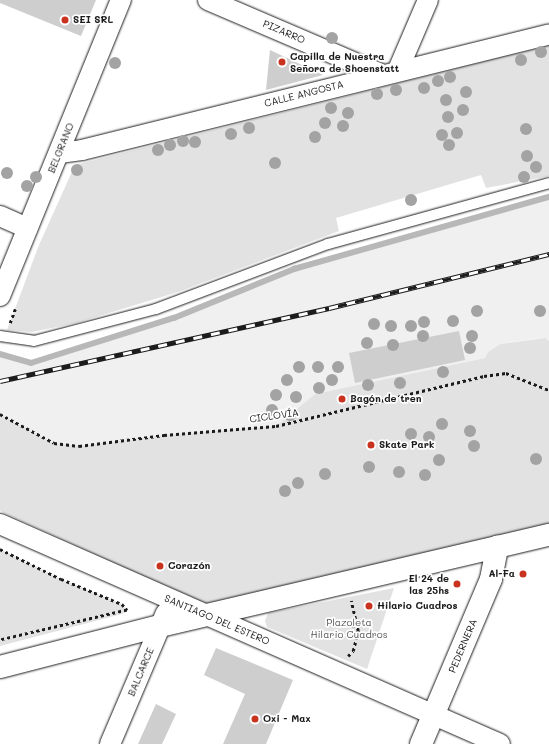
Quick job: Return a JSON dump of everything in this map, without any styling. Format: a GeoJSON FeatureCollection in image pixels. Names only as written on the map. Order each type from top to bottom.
{"type":"FeatureCollection","features":[{"type":"Feature","properties":{"kind":"main road"},"geometry":{"type":"LineString","coordinates":[[0,667],[160,626],[208,617],[549,535]]}},
{"type":"Feature","properties":{"kind":"main road","name":"PEDERNERA"},"geometry":{"type":"LineString","coordinates":[[421,744],[491,579],[497,547]]}},
{"type":"Feature","properties":{"kind":"street","name":"BELGRANO"},"geometry":{"type":"LineString","coordinates":[[0,296],[121,0]]}},
{"type":"Feature","properties":{"kind":"street","name":"PIZARRO"},"geometry":{"type":"LineString","coordinates":[[208,0],[390,72]]}},
{"type":"Feature","properties":{"kind":"street"},"geometry":{"type":"LineString","coordinates":[[390,72],[428,0]]}},
{"type":"Feature","properties":{"kind":"street","name":"CALLE ANGOSTA"},"geometry":{"type":"LineString","coordinates":[[59,153],[82,150],[390,72],[549,34]]}},
{"type":"Feature","properties":{"kind":"street"},"geometry":{"type":"LineString","coordinates":[[0,216],[28,228]]}},
{"type":"Feature","properties":{"kind":"street","name":"SANTIAGO DEL ESTERO"},"geometry":{"type":"LineString","coordinates":[[0,524],[208,617],[500,744]]}},
{"type":"Feature","properties":{"kind":"street","name":"BALCARCE"},"geometry":{"type":"LineString","coordinates":[[110,744],[171,600]]}},
{"type":"Feature","properties":{"kind":"lane"},"geometry":{"type":"LineString","coordinates":[[0,336],[34,341],[156,309],[328,244],[549,184]]}},
{"type":"Feature","properties":{"kind":"path","name":"CICLOVÍA"},"geometry":{"type":"LineString","coordinates":[[0,414],[54,443],[79,446],[164,435],[276,426],[484,376],[506,373],[549,390]]}},
{"type":"Feature","properties":{"kind":"path"},"geometry":{"type":"LineString","coordinates":[[0,549],[62,579],[122,604],[127,610],[0,640]]}},
{"type":"Feature","properties":{"kind":"path"},"geometry":{"type":"LineString","coordinates":[[352,604],[358,628],[353,651]]}},
{"type":"Feature","properties":{"kind":"path"},"geometry":{"type":"LineString","coordinates":[[341,622],[358,628]]}},
{"type":"Feature","properties":{"kind":"shaded area"},"geometry":{"type":"Polygon","coordinates":[[[549,197],[549,341],[545,338],[500,344],[488,352],[485,358],[315,394],[276,426],[164,435],[79,446],[54,443],[0,414],[0,354],[31,363],[174,318],[294,269],[549,197]]]}},
{"type":"Feature","properties":{"kind":"green space"},"geometry":{"type":"Polygon","coordinates":[[[549,45],[549,176],[486,188],[481,175],[336,218],[339,231],[178,292],[76,323],[32,332],[7,330],[39,245],[75,165],[549,45]]]}},
{"type":"Feature","properties":{"kind":"green space"},"geometry":{"type":"Polygon","coordinates":[[[545,338],[549,341],[549,527],[213,608],[0,511],[0,414],[54,443],[79,446],[164,435],[276,426],[315,394],[485,358],[488,352],[500,344],[545,338]]]}},
{"type":"Feature","properties":{"kind":"green space"},"geometry":{"type":"Polygon","coordinates":[[[0,549],[61,579],[122,604],[127,610],[122,614],[0,646],[0,549]]]}},
{"type":"Feature","properties":{"kind":"green space","name":"Plazoleta Hilario Cuadros"},"geometry":{"type":"Polygon","coordinates":[[[394,588],[367,669],[267,627],[265,621],[268,613],[394,588]]]}},
{"type":"Feature","properties":{"kind":"building","name":"SEI SRL"},"geometry":{"type":"Polygon","coordinates":[[[0,0],[96,0],[81,36],[0,3],[0,0]]]}},
{"type":"Feature","properties":{"kind":"building","name":"Capilla de Nuestra Señora de Shoenstatt"},"geometry":{"type":"Polygon","coordinates":[[[270,50],[323,75],[266,90],[270,50]]]}},
{"type":"Feature","properties":{"kind":"building"},"geometry":{"type":"Polygon","coordinates":[[[459,331],[465,360],[355,383],[349,353],[459,331]]]}},
{"type":"Feature","properties":{"kind":"building","name":"Oxi - Max"},"geometry":{"type":"Polygon","coordinates":[[[216,648],[293,680],[266,744],[223,744],[245,694],[204,675],[216,648]]]}},
{"type":"Feature","properties":{"kind":"building"},"geometry":{"type":"Polygon","coordinates":[[[156,704],[176,714],[162,744],[138,744],[156,704]]]}},
{"type":"Feature","properties":{"kind":"waterway"},"geometry":{"type":"LineString","coordinates":[[0,354],[31,363],[174,318],[294,269],[549,197]]}},
{"type":"Feature","properties":{"kind":"railway"},"geometry":{"type":"LineString","coordinates":[[0,381],[329,308],[549,254]]}},
{"type":"Feature","properties":{"kind":"place","name":"SEI SRL"},"geometry":{"type":"Point","coordinates":[65,20]}},
{"type":"Feature","properties":{"kind":"place","name":"Capilla de Nuestra Señora de Shoenstatt"},"geometry":{"type":"Point","coordinates":[282,62]}},
{"type":"Feature","properties":{"kind":"place","name":"Bagón de tren"},"geometry":{"type":"Point","coordinates":[342,399]}},
{"type":"Feature","properties":{"kind":"place","name":"Skate Park"},"geometry":{"type":"Point","coordinates":[371,445]}},
{"type":"Feature","properties":{"kind":"place","name":"Corazón"},"geometry":{"type":"Point","coordinates":[160,566]}},
{"type":"Feature","properties":{"kind":"place","name":"Al-Fa"},"geometry":{"type":"Point","coordinates":[523,574]}},
{"type":"Feature","properties":{"kind":"place","name":"El 24 de las 25hs"},"geometry":{"type":"Point","coordinates":[457,584]}},
{"type":"Feature","properties":{"kind":"place","name":"Hilario Cuadros"},"geometry":{"type":"Point","coordinates":[369,606]}},
{"type":"Feature","properties":{"kind":"place","name":"Oxi - Max"},"geometry":{"type":"Point","coordinates":[255,719]}}]}
